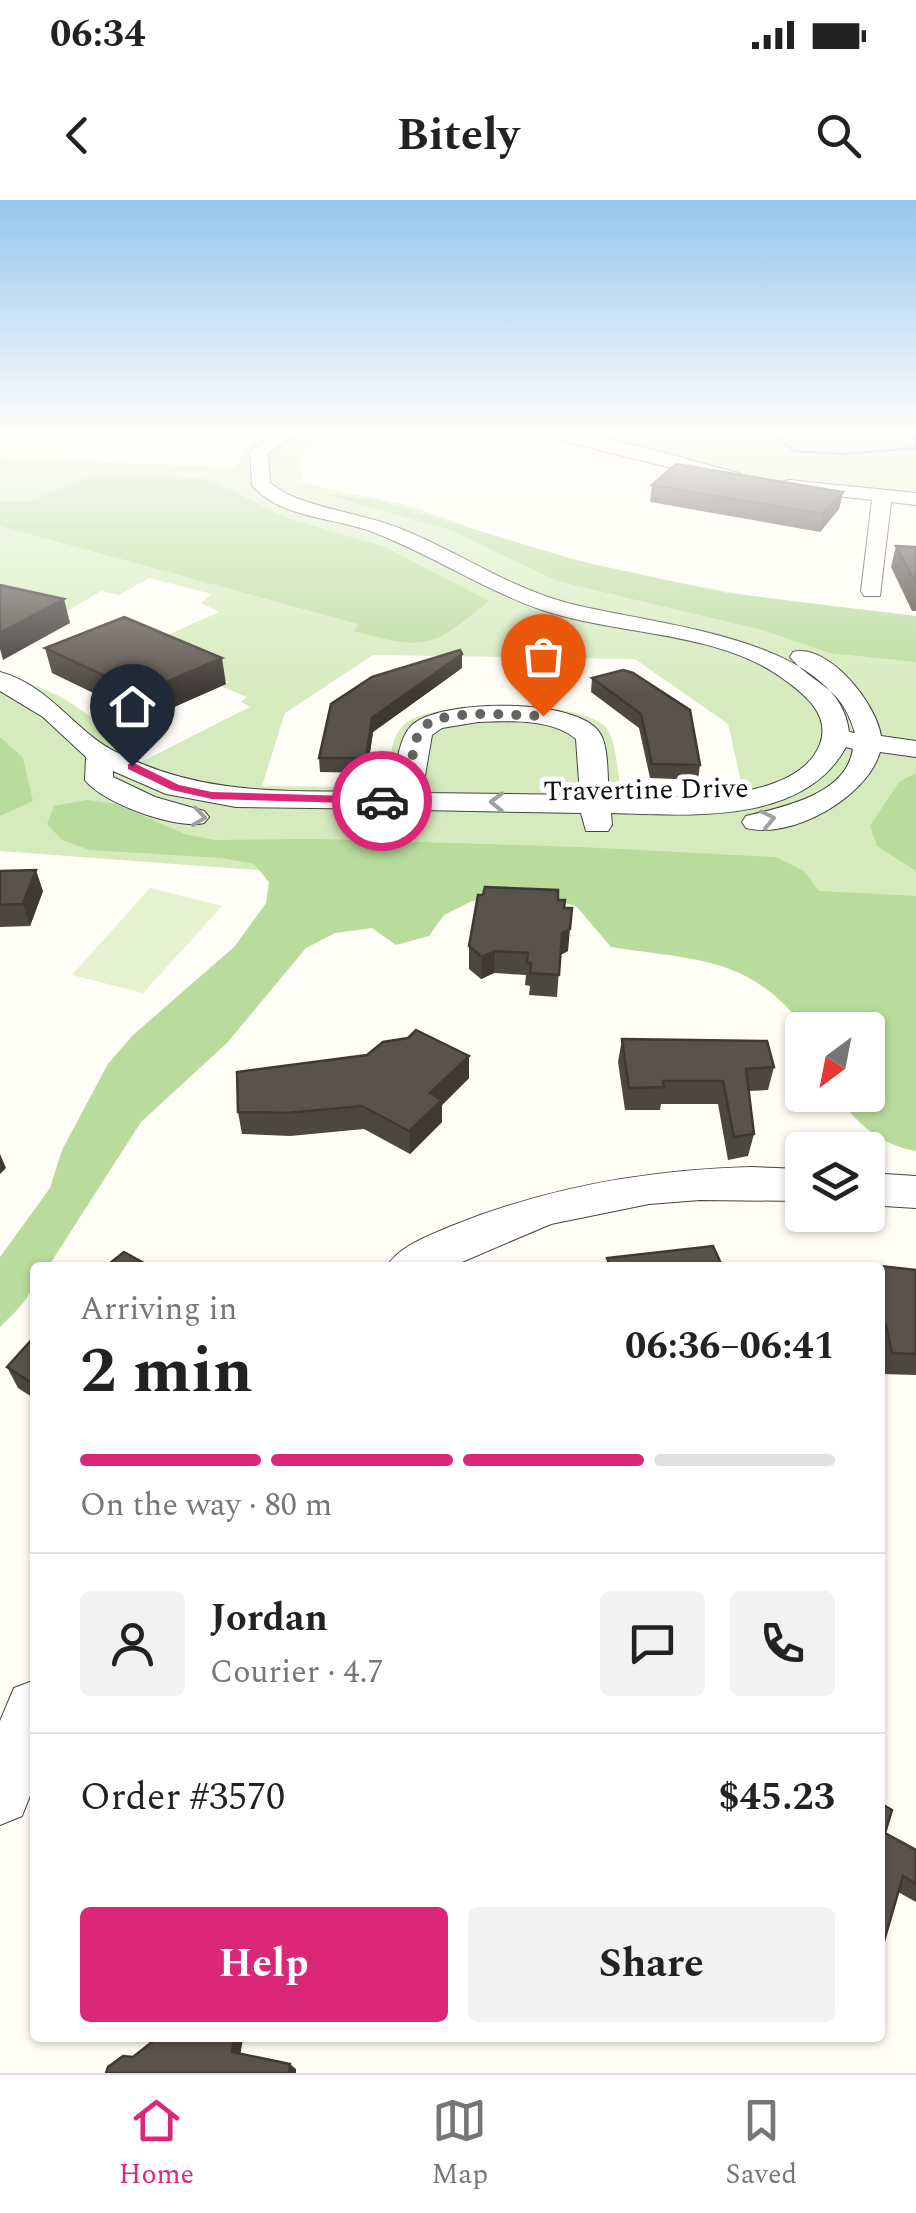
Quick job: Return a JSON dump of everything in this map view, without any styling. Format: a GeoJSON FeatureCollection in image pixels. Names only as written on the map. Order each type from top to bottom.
{"type":"FeatureCollection","features":[{"type":"Feature","properties":{"kind":"street"},"geometry":{"type":"LineString","coordinates":[[344,517],[386,529],[554,607],[714,643],[768,661],[818,692],[835,723],[836,738],[916,749]]}},
{"type":"Feature","properties":{"kind":"street"},"geometry":{"type":"LineString","coordinates":[[390,517],[551,589],[598,604],[728,630],[804,658],[852,689],[874,725],[875,744]]}},
{"type":"Feature","properties":{"kind":"street"},"geometry":{"type":"LineString","coordinates":[[872,591],[880,517]]}},
{"type":"Feature","properties":{"kind":"street","name":"Travertine Drive"},"geometry":{"type":"LineString","coordinates":[[0,680],[52,711],[100,756],[99,780],[124,796],[162,810],[226,820],[406,812],[596,815],[748,799],[811,774],[830,753],[836,738]]}},
{"type":"Feature","properties":{"kind":"street"},"geometry":{"type":"LineString","coordinates":[[406,812],[418,734],[432,722],[462,715],[560,718],[585,729],[596,815]]}},
{"type":"Feature","properties":{"kind":"street","name":"Travertine Drive"},"geometry":{"type":"LineString","coordinates":[[596,815],[694,828],[770,820],[829,800],[848,787],[870,762],[875,744]]}},
{"type":"Feature","properties":{"kind":"street"},"geometry":{"type":"LineString","coordinates":[[420,1262],[478,1234],[583,1198],[711,1183],[785,1184]]}},
{"type":"Feature","properties":{"kind":"street"},"geometry":{"type":"LineString","coordinates":[[885,1190],[916,1192]]}},
{"type":"Feature","properties":{"kind":"street"},"geometry":{"type":"LineString","coordinates":[[0,1794],[30,1722]]}},
{"type":"Feature","properties":{"kind":"green space"},"geometry":{"type":"Polygon","coordinates":[[[0,517],[442,517],[519,545],[676,582],[916,618],[916,919],[0,851],[0,674],[44,689],[77,707],[141,762],[250,707],[241,702],[247,697],[221,686],[229,682],[145,645],[219,612],[201,603],[212,594],[149,578],[119,595],[101,591],[56,618],[0,604],[0,517]],[[373,655],[285,713],[262,786],[370,787],[389,780],[394,742],[406,723],[447,710],[510,706],[572,712],[595,720],[611,736],[620,783],[634,789],[664,795],[712,792],[742,786],[728,724],[635,659],[373,655]]]}},
{"type":"Feature","properties":{"kind":"green space"},"geometry":{"type":"Polygon","coordinates":[[[0,517],[285,517],[385,547],[489,601],[440,636],[414,643],[398,641],[354,631],[358,624],[0,526],[0,517]]]}},
{"type":"Feature","properties":{"kind":"green space"},"geometry":{"type":"Polygon","coordinates":[[[406,517],[434,517],[579,561],[726,593],[916,616],[916,662],[830,653],[762,630],[557,581],[453,531],[406,517]]]}},
{"type":"Feature","properties":{"kind":"green space"},"geometry":{"type":"Polygon","coordinates":[[[0,737],[23,758],[33,801],[0,816],[0,737]]]}},
{"type":"Feature","properties":{"kind":"green space"},"geometry":{"type":"Polygon","coordinates":[[[916,773],[916,871],[877,846],[870,826],[899,782],[916,773]]]}},
{"type":"Feature","properties":{"kind":"green space"},"geometry":{"type":"Polygon","coordinates":[[[87,800],[116,804],[185,834],[214,840],[317,839],[776,857],[804,871],[819,891],[916,896],[916,1151],[891,1144],[885,1140],[885,1132],[871,1132],[850,1112],[885,1112],[885,1012],[791,1012],[764,987],[720,966],[611,947],[576,906],[544,897],[472,901],[444,915],[429,936],[396,945],[372,928],[335,933],[306,948],[227,1043],[141,1122],[51,1262],[30,1262],[30,1290],[0,1327],[0,1257],[50,1188],[62,1150],[108,1064],[132,1036],[235,946],[266,903],[269,882],[254,864],[222,858],[89,850],[62,840],[47,824],[54,806],[87,800]]]}},
{"type":"Feature","properties":{"kind":"green space"},"geometry":{"type":"Polygon","coordinates":[[[150,888],[222,906],[143,993],[72,975],[150,888]]]}},
{"type":"Feature","properties":{"kind":"building"},"geometry":{"type":"Polygon","coordinates":[[[896,546],[916,547],[916,584],[896,546]]]}},
{"type":"Feature","properties":{"kind":"building"},"geometry":{"type":"Polygon","coordinates":[[[0,585],[64,599],[0,633],[0,585]]]}},
{"type":"Feature","properties":{"kind":"building"},"geometry":{"type":"Polygon","coordinates":[[[124,617],[222,658],[141,693],[45,648],[124,617]]]}},
{"type":"Feature","properties":{"kind":"building"},"geometry":{"type":"Polygon","coordinates":[[[460,650],[462,654],[372,718],[366,758],[319,758],[331,704],[372,677],[460,650]]]}},
{"type":"Feature","properties":{"kind":"building"},"geometry":{"type":"Polygon","coordinates":[[[623,670],[690,710],[700,765],[652,764],[641,714],[592,678],[623,670]]]}},
{"type":"Feature","properties":{"kind":"building"},"geometry":{"type":"Polygon","coordinates":[[[36,870],[23,904],[0,905],[0,871],[36,870]]]}},
{"type":"Feature","properties":{"kind":"building"},"geometry":{"type":"Polygon","coordinates":[[[485,887],[558,890],[558,900],[565,900],[564,908],[572,908],[570,929],[562,933],[559,975],[530,973],[528,953],[495,951],[482,957],[469,946],[478,895],[483,895],[485,887]]]}},
{"type":"Feature","properties":{"kind":"building"},"geometry":{"type":"Polygon","coordinates":[[[416,1030],[469,1056],[430,1093],[442,1100],[409,1131],[362,1106],[286,1113],[238,1112],[237,1072],[367,1055],[383,1042],[408,1038],[416,1030]]]}},
{"type":"Feature","properties":{"kind":"building"},"geometry":{"type":"Polygon","coordinates":[[[622,1039],[767,1041],[774,1067],[746,1069],[754,1134],[734,1137],[723,1081],[663,1081],[664,1087],[629,1088],[622,1039]]]}},
{"type":"Feature","properties":{"kind":"building"},"geometry":{"type":"Polygon","coordinates":[[[713,1246],[720,1262],[609,1262],[607,1258],[713,1246]]]}},
{"type":"Feature","properties":{"kind":"building"},"geometry":{"type":"Polygon","coordinates":[[[124,1252],[142,1262],[112,1262],[124,1252]]]}},
{"type":"Feature","properties":{"kind":"building"},"geometry":{"type":"Polygon","coordinates":[[[885,1267],[916,1270],[916,1354],[892,1353],[886,1325],[885,1267]]]}},
{"type":"Feature","properties":{"kind":"building"},"geometry":{"type":"Polygon","coordinates":[[[30,1342],[30,1382],[7,1367],[30,1342]]]}},
{"type":"Feature","properties":{"kind":"building"},"geometry":{"type":"Polygon","coordinates":[[[885,1806],[892,1810],[885,1833],[885,1806]]]}},
{"type":"Feature","properties":{"kind":"building"},"geometry":{"type":"Polygon","coordinates":[[[885,1833],[916,1850],[916,1884],[903,1876],[885,1938],[885,1833]]]}},
{"type":"Feature","properties":{"kind":"building"},"geometry":{"type":"Polygon","coordinates":[[[152,2042],[233,2042],[232,2052],[290,2064],[289,2073],[106,2073],[123,2056],[133,2057],[152,2042]]]}},
{"type":"Feature","properties":{"kind":"way so far"},"geometry":{"type":"LineString","coordinates":[[382,801],[408,801],[418,734],[432,722],[462,715],[543,716]]}},
{"type":"Feature","properties":{"kind":"route"},"geometry":{"type":"LineString","coordinates":[[132,766],[176,788],[212,796],[382,801]]}}]}
